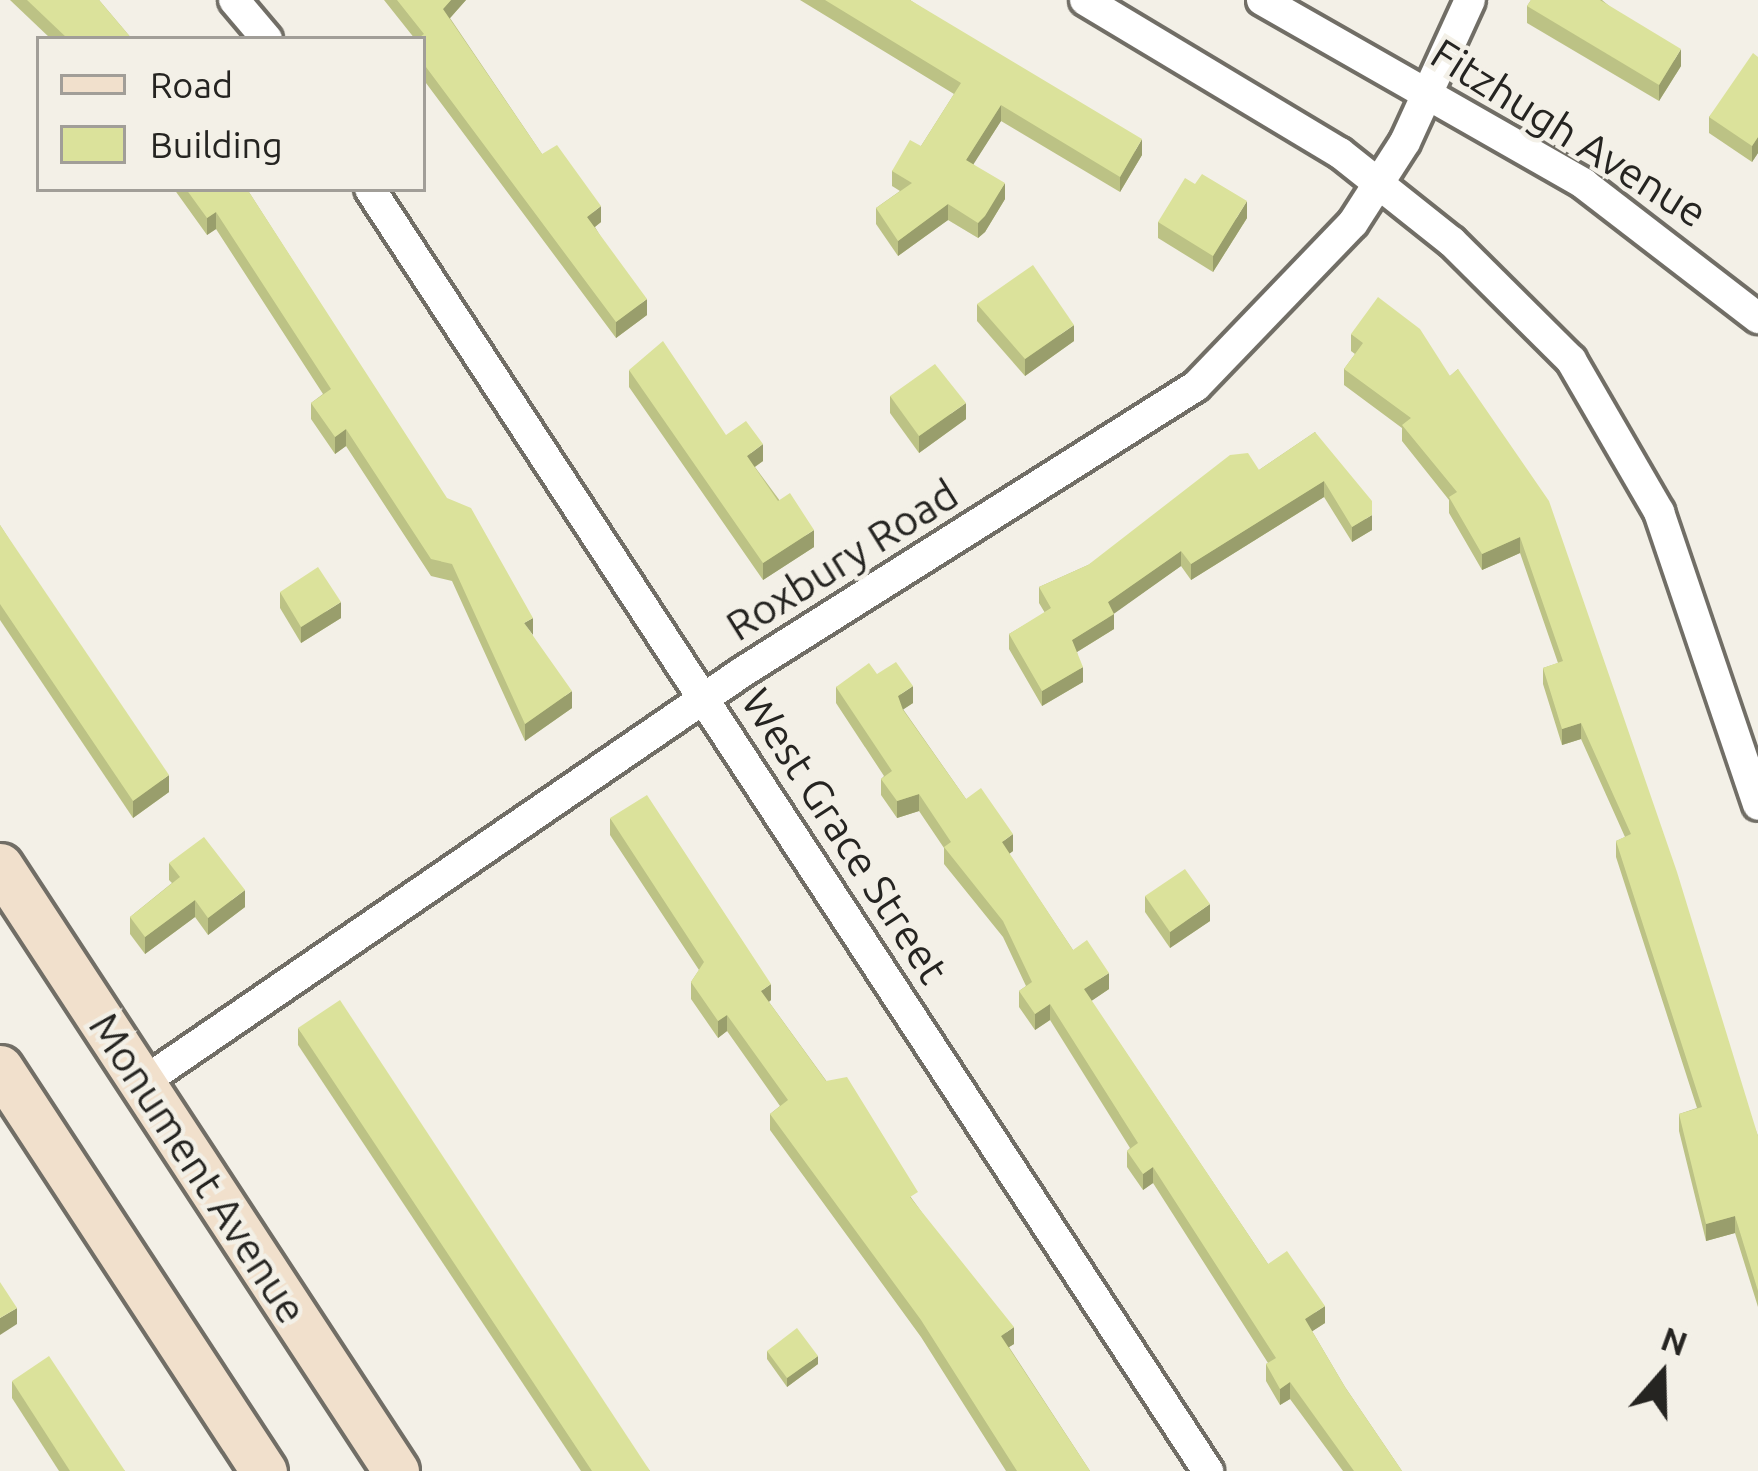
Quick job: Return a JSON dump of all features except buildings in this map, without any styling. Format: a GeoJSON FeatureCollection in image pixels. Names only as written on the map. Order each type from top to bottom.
{"type":"FeatureCollection","features":[{"type":"Feature","properties":{"kind":"street"},"geometry":{"type":"LineString","coordinates":[[234,0],[264,36]]}},
{"type":"Feature","properties":{"kind":"street"},"geometry":{"type":"LineString","coordinates":[[1085,0],[1379,184],[1515,299],[1598,398],[1659,512],[1758,805]]}},
{"type":"Feature","properties":{"kind":"street","name":"Fitzhugh Avenue"},"geometry":{"type":"LineString","coordinates":[[1262,0],[1673,242],[1758,318]]}},
{"type":"Feature","properties":{"kind":"street","name":"Roxbury Road"},"geometry":{"type":"LineString","coordinates":[[142,1084],[706,697],[1196,386],[1303,286],[1379,184],[1470,0]]}},
{"type":"Feature","properties":{"kind":"street","name":"West Grace Street"},"geometry":{"type":"LineString","coordinates":[[372,192],[1208,1471]]}},
{"type":"Feature","properties":{"kind":"street","name":"Monument Avenue"},"geometry":{"type":"LineString","coordinates":[[0,866],[396,1471]]}},
{"type":"Feature","properties":{"kind":"street"},"geometry":{"type":"LineString","coordinates":[[0,1068],[264,1471]]}}]}
